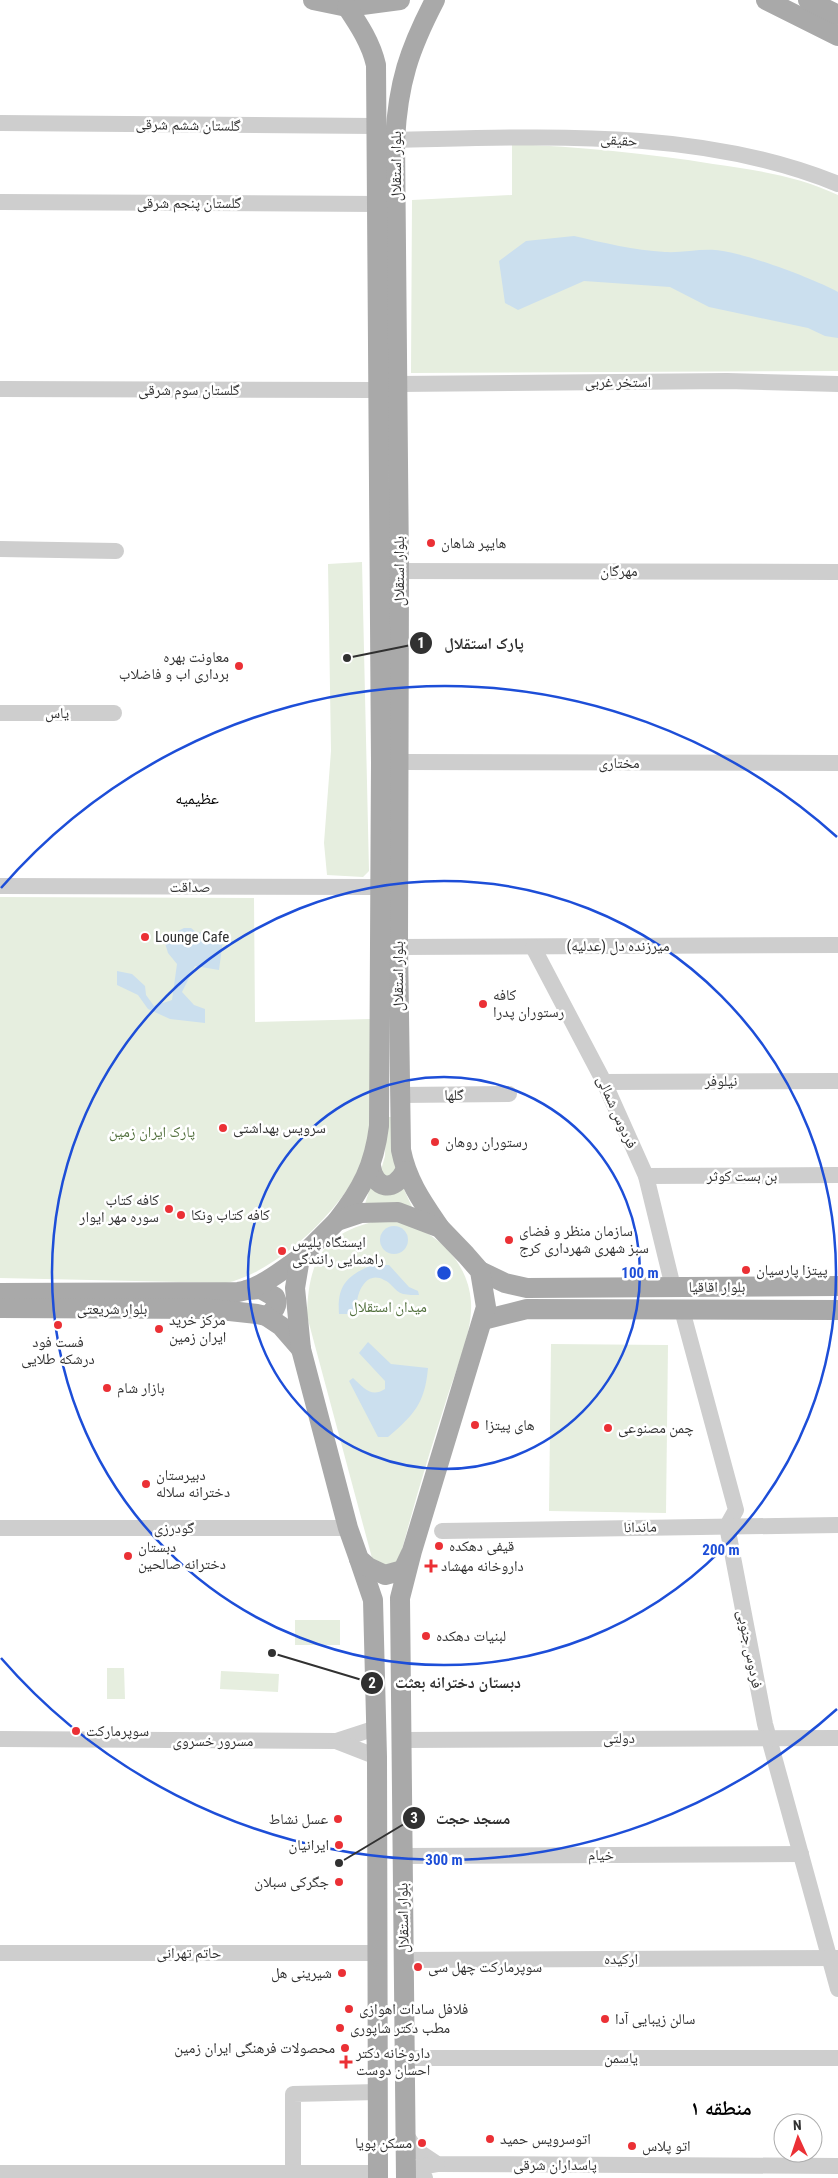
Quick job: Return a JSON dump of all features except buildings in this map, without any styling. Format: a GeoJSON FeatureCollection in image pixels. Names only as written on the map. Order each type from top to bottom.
{"type":"FeatureCollection","features":[{"type":"Feature","properties":{"kind":"main road"},"geometry":{"type":"LineString","coordinates":[[313,0],[347,7],[400,0]]}},
{"type":"Feature","properties":{"kind":"main road","name":"بلوار استقلال"},"geometry":{"type":"LineString","coordinates":[[435,0],[412,46],[405,67],[397,101],[395,140],[400,570],[398,947],[401,1150],[405,1171],[440,1228]]}},
{"type":"Feature","properties":{"kind":"main road"},"geometry":{"type":"LineString","coordinates":[[766,0],[838,36]]}},
{"type":"Feature","properties":{"kind":"main road"},"geometry":{"type":"LineString","coordinates":[[808,0],[831,8]]}},
{"type":"Feature","properties":{"kind":"main road","name":"بلوار استقلال"},"geometry":{"type":"LineString","coordinates":[[337,1221],[358,1194],[371,1166],[376,1150],[379,1126],[381,763],[376,65],[373,51],[347,7]]}},
{"type":"Feature","properties":{"kind":"main road"},"geometry":{"type":"LineString","coordinates":[[371,1166],[376,1180],[380,1184],[391,1186],[400,1181],[405,1171]]}},
{"type":"Feature","properties":{"kind":"main road"},"geometry":{"type":"LineString","coordinates":[[398,1212],[440,1228],[480,1271],[486,1307],[412,1551],[403,1570],[392,1575],[378,1573],[359,1559],[348,1528],[301,1348],[295,1288],[300,1258],[337,1221],[361,1213],[398,1212]]}},
{"type":"Feature","properties":{"kind":"main road","name":"بلوار شریعتی"},"geometry":{"type":"LineString","coordinates":[[0,1293],[210,1294],[247,1290],[300,1258]]}},
{"type":"Feature","properties":{"kind":"main road","name":"بلوار اقاقیا"},"geometry":{"type":"LineString","coordinates":[[480,1271],[505,1283],[527,1288],[838,1286]]}},
{"type":"Feature","properties":{"kind":"main road"},"geometry":{"type":"LineString","coordinates":[[247,1290],[266,1290],[274,1297],[276,1305],[274,1310],[266,1316],[281,1326],[301,1348]]}},
{"type":"Feature","properties":{"kind":"main road","name":"بلوار شریعتی"},"geometry":{"type":"LineString","coordinates":[[0,1308],[211,1309],[266,1316]]}},
{"type":"Feature","properties":{"kind":"main road","name":"بلوار اقاقیا"},"geometry":{"type":"LineString","coordinates":[[483,1320],[527,1310],[838,1310]]}},
{"type":"Feature","properties":{"kind":"main road","name":"بلوار استقلال"},"geometry":{"type":"LineString","coordinates":[[406,2178],[400,1598],[412,1551]]}},
{"type":"Feature","properties":{"kind":"main road","name":"بلوار استقلال"},"geometry":{"type":"LineString","coordinates":[[359,1559],[373,1600],[377,1757],[378,2176]]}},
{"type":"Feature","properties":{"kind":"street","name":"گلستان ششم شرقی"},"geometry":{"type":"LineString","coordinates":[[0,123],[376,126]]}},
{"type":"Feature","properties":{"kind":"street","name":"حقیقی"},"geometry":{"type":"LineString","coordinates":[[395,140],[536,137],[656,143],[749,156],[792,167],[838,184]]}},
{"type":"Feature","properties":{"kind":"street","name":"گلستان پنجم شرقی"},"geometry":{"type":"LineString","coordinates":[[0,202],[378,204]]}},
{"type":"Feature","properties":{"kind":"street","name":"استخر غربی"},"geometry":{"type":"LineString","coordinates":[[398,384],[727,381],[838,384]]}},
{"type":"Feature","properties":{"kind":"street","name":"گلستان سوم شرقی"},"geometry":{"type":"LineString","coordinates":[[0,389],[379,390]]}},
{"type":"Feature","properties":{"kind":"street"},"geometry":{"type":"LineString","coordinates":[[0,549],[116,551]]}},
{"type":"Feature","properties":{"kind":"street","name":"مهرگان"},"geometry":{"type":"LineString","coordinates":[[379,571],[838,572]]}},
{"type":"Feature","properties":{"kind":"street","name":"یاس"},"geometry":{"type":"LineString","coordinates":[[0,714],[114,714]]}},
{"type":"Feature","properties":{"kind":"street","name":"مختاری"},"geometry":{"type":"LineString","coordinates":[[400,762],[838,763]]}},
{"type":"Feature","properties":{"kind":"street","name":"صداقت"},"geometry":{"type":"LineString","coordinates":[[0,886],[380,887]]}},
{"type":"Feature","properties":{"kind":"street","name":"میرزنده دل (عدلیه)"},"geometry":{"type":"LineString","coordinates":[[398,947],[838,945]]}},
{"type":"Feature","properties":{"kind":"street","name":"فردوس شمالی"},"geometry":{"type":"LineString","coordinates":[[534,947],[604,1082],[646,1176],[673,1287]]}},
{"type":"Feature","properties":{"kind":"street","name":"نیلوفر"},"geometry":{"type":"LineString","coordinates":[[604,1082],[838,1081]]}},
{"type":"Feature","properties":{"kind":"street","name":"گلها"},"geometry":{"type":"LineString","coordinates":[[399,1095],[509,1094]]}},
{"type":"Feature","properties":{"kind":"street","name":"بن بست کوثر"},"geometry":{"type":"LineString","coordinates":[[646,1176],[838,1175]]}},
{"type":"Feature","properties":{"kind":"street","name":"فردوس جنوبی"},"geometry":{"type":"LineString","coordinates":[[682,1310],[736,1510],[727,1526],[769,1737],[801,1854],[834,1958],[838,1989]]}},
{"type":"Feature","properties":{"kind":"street","name":"ماندانا"},"geometry":{"type":"LineString","coordinates":[[442,1531],[838,1525]]}},
{"type":"Feature","properties":{"kind":"street","name":"گودرزی"},"geometry":{"type":"LineString","coordinates":[[0,1528],[348,1528]]}},
{"type":"Feature","properties":{"kind":"street"},"geometry":{"type":"LineString","coordinates":[[336,1741],[376,1728]]}},
{"type":"Feature","properties":{"kind":"street","name":"دولتی"},"geometry":{"type":"LineString","coordinates":[[401,1740],[838,1738]]}},
{"type":"Feature","properties":{"kind":"street","name":"مسرور خسروی"},"geometry":{"type":"LineString","coordinates":[[0,1740],[336,1741]]}},
{"type":"Feature","properties":{"kind":"street"},"geometry":{"type":"LineString","coordinates":[[336,1741],[377,1757]]}},
{"type":"Feature","properties":{"kind":"street","name":"خیام"},"geometry":{"type":"LineString","coordinates":[[402,1856],[801,1854]]}},
{"type":"Feature","properties":{"kind":"street","name":"حاتم تهرانی"},"geometry":{"type":"LineString","coordinates":[[0,1953],[378,1953]]}},
{"type":"Feature","properties":{"kind":"street","name":"ارکیده"},"geometry":{"type":"LineString","coordinates":[[404,1960],[834,1958]]}},
{"type":"Feature","properties":{"kind":"street","name":"یاسمن"},"geometry":{"type":"LineString","coordinates":[[404,2058],[838,2058]]}},
{"type":"Feature","properties":{"kind":"street"},"geometry":{"type":"LineString","coordinates":[[293,2173],[293,2094],[378,2092]]}},
{"type":"Feature","properties":{"kind":"street"},"geometry":{"type":"LineString","coordinates":[[405,2133],[416,2150],[437,2164]]}},
{"type":"Feature","properties":{"kind":"street"},"geometry":{"type":"LineString","coordinates":[[425,2178],[418,2173],[420,2167],[437,2164]]}},
{"type":"Feature","properties":{"kind":"street","name":"پاسداران شرقی"},"geometry":{"type":"LineString","coordinates":[[437,2164],[838,2166]]}},
{"type":"Feature","properties":{"kind":"street"},"geometry":{"type":"LineString","coordinates":[[0,2173],[293,2173],[378,2176]]}},
{"type":"Feature","properties":{"kind":"green space"},"geometry":{"type":"Polygon","coordinates":[[[512,144],[588,149],[688,160],[792,178],[838,195],[838,371],[411,373],[412,200],[512,195],[512,144]]]}},
{"type":"Feature","properties":{"kind":"green space"},"geometry":{"type":"Polygon","coordinates":[[[362,562],[369,871],[363,877],[327,875],[324,843],[331,751],[328,564],[362,562]]]}},
{"type":"Feature","properties":{"kind":"green space","name":"پارک ایران زمین"},"geometry":{"type":"Polygon","coordinates":[[[0,897],[254,898],[255,1022],[371,1019],[371,1138],[364,1160],[352,1183],[335,1206],[294,1247],[248,1276],[226,1283],[0,1278],[0,897]]]}},
{"type":"Feature","properties":{"kind":"green space"},"geometry":{"type":"Polygon","coordinates":[[[386,1117],[392,1117],[398,1173],[388,1181],[381,1170],[385,1156],[386,1117]]]}},
{"type":"Feature","properties":{"kind":"green space"},"geometry":{"type":"Polygon","coordinates":[[[371,1185],[402,1185],[412,1207],[364,1207],[371,1185]]]}},
{"type":"Feature","properties":{"kind":"green space","name":"میدان استقلال"},"geometry":{"type":"Polygon","coordinates":[[[382,1220],[414,1227],[429,1234],[442,1244],[462,1270],[468,1285],[471,1302],[471,1314],[463,1352],[427,1461],[399,1561],[393,1569],[372,1558],[307,1316],[311,1278],[316,1263],[324,1250],[333,1240],[346,1231],[382,1220]]]}},
{"type":"Feature","properties":{"kind":"green space","name":"چمن مصنوعی"},"geometry":{"type":"Polygon","coordinates":[[[551,1344],[668,1345],[666,1513],[549,1511],[551,1344]]]}},
{"type":"Feature","properties":{"kind":"green space"},"geometry":{"type":"Polygon","coordinates":[[[295,1620],[340,1620],[340,1645],[295,1645],[295,1620]]]}},
{"type":"Feature","properties":{"kind":"green space"},"geometry":{"type":"Polygon","coordinates":[[[107,1668],[124,1668],[125,1699],[107,1699],[107,1668]]]}},
{"type":"Feature","properties":{"kind":"green space"},"geometry":{"type":"Polygon","coordinates":[[[221,1671],[279,1674],[278,1692],[220,1689],[221,1671]]]}},
{"type":"Feature","properties":{"kind":"water"},"geometry":{"type":"Polygon","coordinates":[[[574,236],[653,251],[715,250],[727,252],[759,260],[795,273],[838,292],[838,338],[825,336],[808,328],[709,307],[670,287],[584,281],[518,310],[505,303],[499,261],[526,241],[574,236]]]}},
{"type":"Feature","properties":{"kind":"water"},"geometry":{"type":"Polygon","coordinates":[[[184,928],[191,928],[197,933],[209,931],[219,934],[223,940],[219,970],[195,966],[182,992],[194,1005],[205,1009],[205,1023],[170,1019],[148,1009],[138,995],[117,985],[117,971],[132,974],[145,986],[146,995],[154,1006],[172,1000],[177,964],[168,953],[165,943],[172,934],[184,928]]]}},
{"type":"Feature","properties":{"kind":"water"},"geometry":{"type":"Polygon","coordinates":[[[394,1226],[404,1230],[408,1240],[404,1250],[394,1254],[384,1250],[380,1240],[384,1230],[394,1226]]]}},
{"type":"Feature","properties":{"kind":"water"},"geometry":{"type":"Polygon","coordinates":[[[372,1265],[389,1265],[409,1287],[418,1291],[419,1295],[403,1294],[387,1281],[373,1278],[365,1283],[359,1292],[357,1303],[360,1303],[361,1314],[339,1314],[340,1296],[345,1283],[356,1273],[372,1265]]]}},
{"type":"Feature","properties":{"kind":"water"},"geometry":{"type":"Polygon","coordinates":[[[368,1342],[391,1364],[428,1368],[424,1390],[417,1407],[405,1422],[388,1437],[378,1437],[349,1381],[353,1378],[368,1391],[372,1392],[380,1392],[385,1389],[385,1381],[359,1353],[368,1342]]]}},
{"type":"Feature","properties":{"kind":"place","name":"هایپر شاهان"},"geometry":{"type":"Point","coordinates":[431,543]}},
{"type":"Feature","properties":{"kind":"place","name":"پارک استقلال"},"geometry":{"type":"Point","coordinates":[347,658]}},
{"type":"Feature","properties":{"kind":"place","name":"معاونت بهره برداری اب و فاضلاب"},"geometry":{"type":"Point","coordinates":[239,666]}},
{"type":"Feature","properties":{"kind":"place","name":"Lounge Cafe"},"geometry":{"type":"Point","coordinates":[145,937]}},
{"type":"Feature","properties":{"kind":"place","name":"کافه رستوران پدرا"},"geometry":{"type":"Point","coordinates":[483,1004]}},
{"type":"Feature","properties":{"kind":"place","name":"سرویس بهداشتی"},"geometry":{"type":"Point","coordinates":[223,1128]}},
{"type":"Feature","properties":{"kind":"place","name":"رستوران روهان"},"geometry":{"type":"Point","coordinates":[435,1142]}},
{"type":"Feature","properties":{"kind":"place","name":"کافه کتاب سوره مهر ایوار"},"geometry":{"type":"Point","coordinates":[169,1209]}},
{"type":"Feature","properties":{"kind":"place","name":"کافه کتاب ونکا"},"geometry":{"type":"Point","coordinates":[181,1215]}},
{"type":"Feature","properties":{"kind":"place","name":"سازمان منظر و فضای سبز شهری شهرداری کرج"},"geometry":{"type":"Point","coordinates":[509,1240]}},
{"type":"Feature","properties":{"kind":"place","name":"ایستگاه پلیس راهنمایی رانندگی"},"geometry":{"type":"Point","coordinates":[282,1251]}},
{"type":"Feature","properties":{"kind":"place","name":"پیتزا پارسیان"},"geometry":{"type":"Point","coordinates":[746,1270]}},
{"type":"Feature","properties":{"kind":"place","name":"فست فود درشکه طلایی"},"geometry":{"type":"Point","coordinates":[58,1325]}},
{"type":"Feature","properties":{"kind":"place","name":"مرکز خرید ایران زمین"},"geometry":{"type":"Point","coordinates":[159,1329]}},
{"type":"Feature","properties":{"kind":"place","name":"بازار شام"},"geometry":{"type":"Point","coordinates":[107,1388]}},
{"type":"Feature","properties":{"kind":"place","name":"های پیتزا"},"geometry":{"type":"Point","coordinates":[475,1425]}},
{"type":"Feature","properties":{"kind":"place","name":"چمن مصنوعی"},"geometry":{"type":"Point","coordinates":[608,1428]}},
{"type":"Feature","properties":{"kind":"place","name":"دبیرستان دخترانه سلاله"},"geometry":{"type":"Point","coordinates":[146,1484]}},
{"type":"Feature","properties":{"kind":"place","name":"قیفی دهکده"},"geometry":{"type":"Point","coordinates":[439,1546]}},
{"type":"Feature","properties":{"kind":"place","name":"دبستان دخترانه صالحین"},"geometry":{"type":"Point","coordinates":[128,1556]}},
{"type":"Feature","properties":{"kind":"place","name":"داروخانه مهشاد"},"geometry":{"type":"Point","coordinates":[431,1566]}},
{"type":"Feature","properties":{"kind":"place","name":"لبنیات دهکده"},"geometry":{"type":"Point","coordinates":[426,1636]}},
{"type":"Feature","properties":{"kind":"place","name":"دبستان دخترانه بعثت"},"geometry":{"type":"Point","coordinates":[272,1653]}},
{"type":"Feature","properties":{"kind":"place","name":"سوپرمارکت"},"geometry":{"type":"Point","coordinates":[76,1731]}},
{"type":"Feature","properties":{"kind":"place","name":"عسل نشاط"},"geometry":{"type":"Point","coordinates":[338,1819]}},
{"type":"Feature","properties":{"kind":"place","name":"ایرانیان"},"geometry":{"type":"Point","coordinates":[339,1845]}},
{"type":"Feature","properties":{"kind":"place","name":"مسجد حجت"},"geometry":{"type":"Point","coordinates":[339,1863]}},
{"type":"Feature","properties":{"kind":"place","name":"جگرکی سبلان"},"geometry":{"type":"Point","coordinates":[339,1882]}},
{"type":"Feature","properties":{"kind":"place","name":"سوپرمارکت چهل سی"},"geometry":{"type":"Point","coordinates":[418,1967]}},
{"type":"Feature","properties":{"kind":"place","name":"شیرینی هل"},"geometry":{"type":"Point","coordinates":[342,1973]}},
{"type":"Feature","properties":{"kind":"place","name":"فلافل سادات اهوازی"},"geometry":{"type":"Point","coordinates":[349,2009]}},
{"type":"Feature","properties":{"kind":"place","name":"سالن زیبایی آدا"},"geometry":{"type":"Point","coordinates":[605,2019]}},
{"type":"Feature","properties":{"kind":"place","name":"مطب دکتر شاپوری"},"geometry":{"type":"Point","coordinates":[340,2028]}},
{"type":"Feature","properties":{"kind":"place","name":"محصولات فرهنگی ایران زمین"},"geometry":{"type":"Point","coordinates":[345,2048]}},
{"type":"Feature","properties":{"kind":"place","name":"داروخانه دکتر احسان دوست"},"geometry":{"type":"Point","coordinates":[346,2062]}},
{"type":"Feature","properties":{"kind":"place","name":"اتوسرویس حمید"},"geometry":{"type":"Point","coordinates":[490,2139]}},
{"type":"Feature","properties":{"kind":"place","name":"مسکن پویا"},"geometry":{"type":"Point","coordinates":[422,2143]}},
{"type":"Feature","properties":{"kind":"place","name":"اتو پلاس"},"geometry":{"type":"Point","coordinates":[632,2146]}},
{"type":"Feature","properties":{"kind":"district","name":"عظیمیه"},"geometry":{"type":"Point","coordinates":[197,798]}},
{"type":"Feature","properties":{"kind":"district","name":"منطقه ۱"},"geometry":{"type":"Point","coordinates":[721,2108]}}]}
